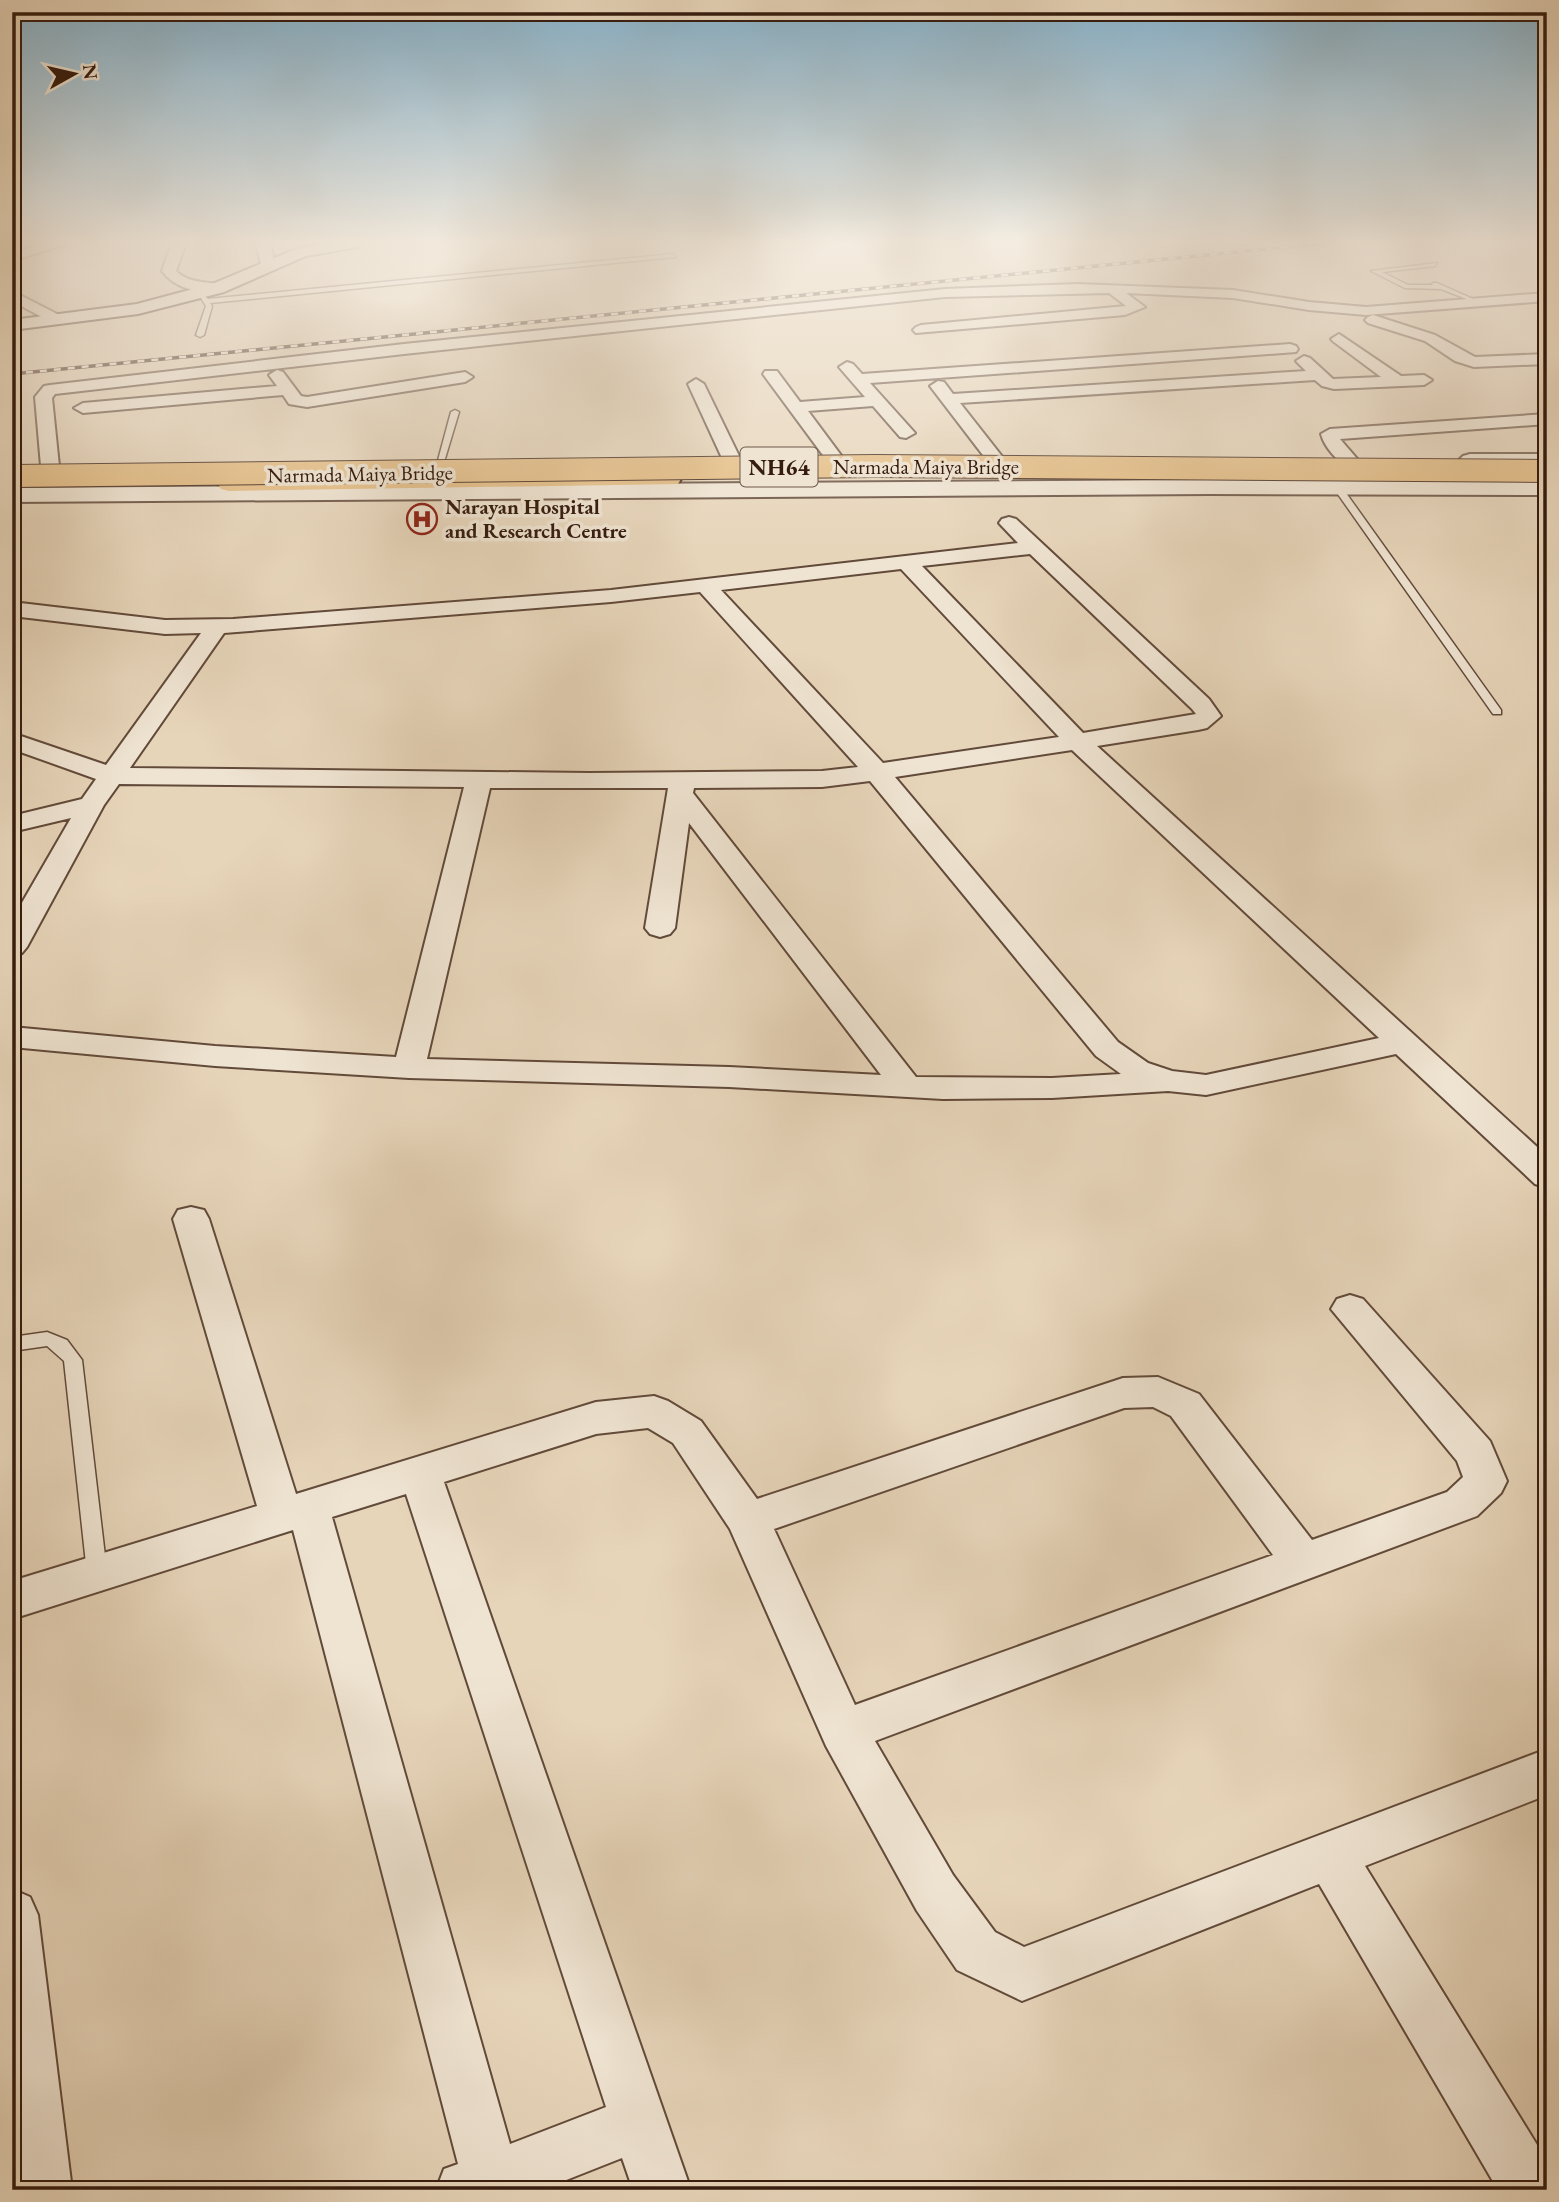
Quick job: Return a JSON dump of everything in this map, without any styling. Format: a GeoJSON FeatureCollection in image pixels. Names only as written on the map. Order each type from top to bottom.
{"type":"FeatureCollection","features":[{"type":"Feature","properties":{"kind":"highway","name":"Narmada Maiya Bridge"},"geometry":{"type":"LineString","coordinates":[[12,480],[875,466],[1547,471]]}},
{"type":"Feature","properties":{"kind":"highway","name":"NH64"},"geometry":{"type":"LineString","coordinates":[[12,480],[420,484],[828,476],[1547,479]]}},
{"type":"Feature","properties":{"kind":"street"},"geometry":{"type":"LineString","coordinates":[[12,480],[32,466],[54,433],[46,411],[44,394],[57,389],[453,345]]}},
{"type":"Feature","properties":{"kind":"street"},"geometry":{"type":"LineString","coordinates":[[1285,345],[1328,383],[1339,385],[1424,380]]}},
{"type":"Feature","properties":{"kind":"street"},"geometry":{"type":"LineString","coordinates":[[1347,345],[1399,382]]}},
{"type":"Feature","properties":{"kind":"street"},"geometry":{"type":"LineString","coordinates":[[1440,345],[1461,358],[1474,362],[1547,359]]}},
{"type":"Feature","properties":{"kind":"street"},"geometry":{"type":"LineString","coordinates":[[906,433],[853,373],[928,374],[1290,349]]}},
{"type":"Feature","properties":{"kind":"street"},"geometry":{"type":"LineString","coordinates":[[328,358],[354,396]]}},
{"type":"Feature","properties":{"kind":"street"},"geometry":{"type":"LineString","coordinates":[[771,374],[834,458]]}},
{"type":"Feature","properties":{"kind":"street"},"geometry":{"type":"LineString","coordinates":[[928,374],[995,458]]}},
{"type":"Feature","properties":{"kind":"street"},"geometry":{"type":"LineString","coordinates":[[277,375],[295,400],[307,402],[465,377]]}},
{"type":"Feature","properties":{"kind":"street"},"geometry":{"type":"LineString","coordinates":[[948,399],[1320,375]]}},
{"type":"Feature","properties":{"kind":"street"},"geometry":{"type":"LineString","coordinates":[[696,384],[732,458]]}},
{"type":"Feature","properties":{"kind":"street"},"geometry":{"type":"LineString","coordinates":[[46,411],[286,390]]}},
{"type":"Feature","properties":{"kind":"street"},"geometry":{"type":"LineString","coordinates":[[795,407],[878,401]]}},
{"type":"Feature","properties":{"kind":"street"},"geometry":{"type":"LineString","coordinates":[[1350,461],[1331,439],[1331,434],[1547,419]]}},
{"type":"Feature","properties":{"kind":"street","name":"NH64"},"geometry":{"type":"LineString","coordinates":[[32,466],[732,458],[1547,460]]}},
{"type":"Feature","properties":{"kind":"street"},"geometry":{"type":"LineString","coordinates":[[12,495],[1547,488]]}},
{"type":"Feature","properties":{"kind":"street"},"geometry":{"type":"LineString","coordinates":[[12,740],[112,776],[479,780],[681,787],[821,779],[877,772],[1198,723],[1209,716],[1201,704],[1009,523]]}},
{"type":"Feature","properties":{"kind":"street"},"geometry":{"type":"LineString","coordinates":[[12,609],[165,627],[217,627],[611,596],[1035,547]]}},
{"type":"Feature","properties":{"kind":"street"},"geometry":{"type":"LineString","coordinates":[[907,563],[1077,741],[1547,1176]]}},
{"type":"Feature","properties":{"kind":"street"},"geometry":{"type":"LineString","coordinates":[[705,585],[877,772],[1107,1049],[1137,1070],[1168,1081]]}},
{"type":"Feature","properties":{"kind":"street"},"geometry":{"type":"LineString","coordinates":[[12,947],[91,806],[217,627]]}},
{"type":"Feature","properties":{"kind":"street"},"geometry":{"type":"LineString","coordinates":[[410,1068],[479,780]]}},
{"type":"Feature","properties":{"kind":"street"},"geometry":{"type":"LineString","coordinates":[[660,929],[681,787]]}},
{"type":"Feature","properties":{"kind":"street"},"geometry":{"type":"LineString","coordinates":[[681,787],[906,1086]]}},
{"type":"Feature","properties":{"kind":"street"},"geometry":{"type":"LineString","coordinates":[[12,824],[91,806]]}},
{"type":"Feature","properties":{"kind":"street"},"geometry":{"type":"LineString","coordinates":[[12,1037],[215,1056],[410,1068],[729,1077],[906,1086],[1052,1088],[1168,1081],[1206,1085],[1403,1043]]}},
{"type":"Feature","properties":{"kind":"street"},"geometry":{"type":"LineString","coordinates":[[191,1219],[294,1512],[484,2186],[640,2123]]}},
{"type":"Feature","properties":{"kind":"street"},"geometry":{"type":"LineString","coordinates":[[843,1731],[1462,1504],[1486,1481],[1475,1453],[1349,1309]]}},
{"type":"Feature","properties":{"kind":"street"},"geometry":{"type":"LineString","coordinates":[[748,1520],[1123,1393],[1158,1392],[1185,1405],[1303,1562]]}},
{"type":"Feature","properties":{"kind":"street"},"geometry":{"type":"LineString","coordinates":[[12,1600],[596,1418],[654,1412],[687,1432],[748,1520],[843,1731],[935,1893],[976,1951],[1021,1974],[1547,1772]]}},
{"type":"Feature","properties":{"kind":"street"},"geometry":{"type":"LineString","coordinates":[[421,1473],[662,2190]]}},
{"type":"Feature","properties":{"kind":"street"},"geometry":{"type":"LineString","coordinates":[[1330,1856],[1531,2190]]}},
{"type":"Feature","properties":{"kind":"street"},"geometry":{"type":"LineString","coordinates":[[12,1915],[43,2190]]}},
{"type":"Feature","properties":{"kind":"lane"},"geometry":{"type":"LineString","coordinates":[[440,463],[455,412]]}},
{"type":"Feature","properties":{"kind":"lane"},"geometry":{"type":"LineString","coordinates":[[1338,488],[1497,712]]}},
{"type":"Feature","properties":{"kind":"lane"},"geometry":{"type":"LineString","coordinates":[[12,1344],[34,1338],[52,1339],[64,1346],[73,1360],[97,1573]]}},
{"type":"Feature","properties":{"kind":"railway"},"geometry":{"type":"LineString","coordinates":[[12,374],[306,345]]}},
{"type":"Feature","properties":{"kind":"place","name":"Narayan Hospital and Research Centre"},"geometry":{"type":"Point","coordinates":[422,519]}}]}
